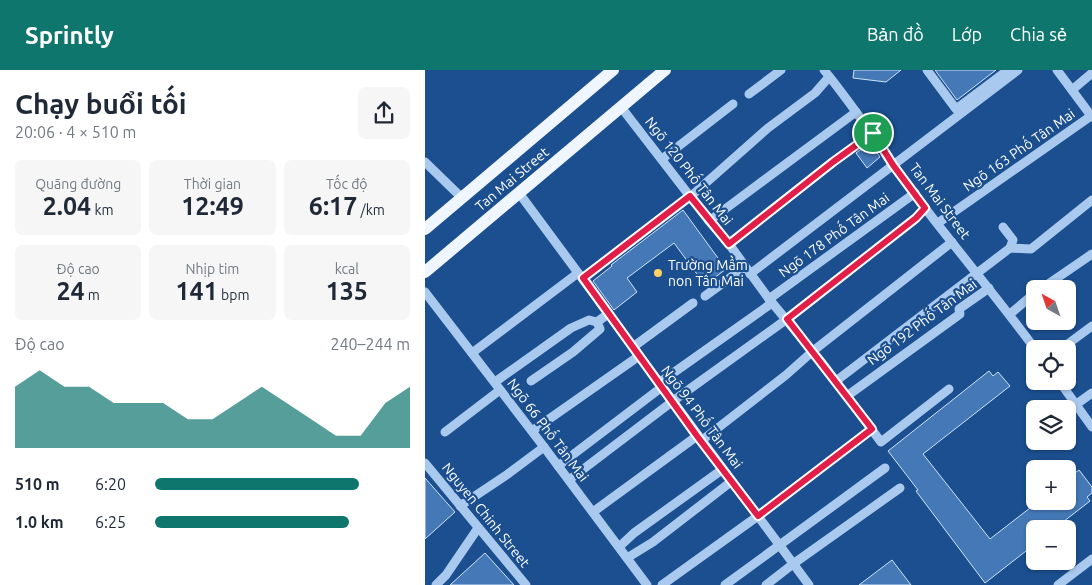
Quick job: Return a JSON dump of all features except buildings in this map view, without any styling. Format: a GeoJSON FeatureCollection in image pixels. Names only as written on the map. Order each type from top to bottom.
{"type":"FeatureCollection","features":[{"type":"Feature","properties":{"kind":"main road","name":"Tan Mai Street"},"geometry":{"type":"LineString","coordinates":[[425,272],[665,70]]}},
{"type":"Feature","properties":{"kind":"main road","name":"Tan Mai Street"},"geometry":{"type":"LineString","coordinates":[[425,229],[609,71]]}},
{"type":"Feature","properties":{"kind":"street"},"geometry":{"type":"LineString","coordinates":[[749,94],[781,70]]}},
{"type":"Feature","properties":{"kind":"street"},"geometry":{"type":"LineString","coordinates":[[927,70],[956,109],[1008,70]]}},
{"type":"Feature","properties":{"kind":"street"},"geometry":{"type":"LineString","coordinates":[[705,296],[747,271],[893,165],[1018,70]]}},
{"type":"Feature","properties":{"kind":"street"},"geometry":{"type":"LineString","coordinates":[[1057,70],[1091,116]]}},
{"type":"Feature","properties":{"kind":"street"},"geometry":{"type":"LineString","coordinates":[[471,353],[690,196],[768,128],[815,93],[827,73]]}},
{"type":"Feature","properties":{"kind":"street","name":"Tan Mai Street"},"geometry":{"type":"LineString","coordinates":[[827,73],[873,133],[893,165],[925,208],[1029,340]]}},
{"type":"Feature","properties":{"kind":"street"},"geometry":{"type":"LineString","coordinates":[[1071,90],[1092,73]]}},
{"type":"Feature","properties":{"kind":"street"},"geometry":{"type":"LineString","coordinates":[[662,159],[733,104]]}},
{"type":"Feature","properties":{"kind":"street","name":"Ngõ 120 Phố Tân Mai"},"geometry":{"type":"LineString","coordinates":[[621,107],[729,244],[747,271],[813,351],[881,442],[949,389]]}},
{"type":"Feature","properties":{"kind":"street"},"geometry":{"type":"LineString","coordinates":[[709,221],[856,112]]}},
{"type":"Feature","properties":{"kind":"street","name":"Ngõ 163 Phố Tân Mai"},"geometry":{"type":"LineString","coordinates":[[938,223],[1091,116]]}},
{"type":"Feature","properties":{"kind":"street"},"geometry":{"type":"LineString","coordinates":[[729,244],[873,133]]}},
{"type":"Feature","properties":{"kind":"street"},"geometry":{"type":"LineString","coordinates":[[425,162],[462,198]]}},
{"type":"Feature","properties":{"kind":"street","name":"Ngõ 94 Phố Tân Mai"},"geometry":{"type":"LineString","coordinates":[[519,193],[809,585]]}},
{"type":"Feature","properties":{"kind":"street","name":"Ngõ 178 Phố Tân Mai"},"geometry":{"type":"LineString","coordinates":[[558,466],[661,385],[915,193]]}},
{"type":"Feature","properties":{"kind":"street"},"geometry":{"type":"LineString","coordinates":[[836,381],[1011,248],[1031,249],[1092,200]]}},
{"type":"Feature","properties":{"kind":"street"},"geometry":{"type":"LineString","coordinates":[[569,480],[673,401],[787,319],[909,224],[925,208]]}},
{"type":"Feature","properties":{"kind":"street"},"geometry":{"type":"LineString","coordinates":[[1003,227],[1013,240],[1011,248]]}},
{"type":"Feature","properties":{"kind":"street"},"geometry":{"type":"LineString","coordinates":[[593,512],[786,374],[953,242]]}},
{"type":"Feature","properties":{"kind":"street"},"geometry":{"type":"LineString","coordinates":[[1054,280],[1092,254]]}},
{"type":"Feature","properties":{"kind":"street","name":"Ngõ 192 Phố Tân Mai"},"geometry":{"type":"LineString","coordinates":[[847,396],[960,314],[959,309],[989,288]]}},
{"type":"Feature","properties":{"kind":"street","name":"Ngõ 66 Phố Tân Mai"},"geometry":{"type":"LineString","coordinates":[[425,292],[647,585]]}},
{"type":"Feature","properties":{"kind":"street"},"geometry":{"type":"LineString","coordinates":[[1010,314],[1026,301]]}},
{"type":"Feature","properties":{"kind":"street"},"geometry":{"type":"LineString","coordinates":[[633,347],[693,303]]}},
{"type":"Feature","properties":{"kind":"street"},"geometry":{"type":"LineString","coordinates":[[597,322],[608,314]]}},
{"type":"Feature","properties":{"kind":"street"},"geometry":{"type":"LineString","coordinates":[[445,432],[497,386],[571,328],[589,320],[597,322]]}},
{"type":"Feature","properties":{"kind":"street"},"geometry":{"type":"LineString","coordinates":[[531,381],[573,352],[599,329],[597,322]]}},
{"type":"Feature","properties":{"kind":"street"},"geometry":{"type":"LineString","coordinates":[[1073,340],[1092,326]]}},
{"type":"Feature","properties":{"kind":"street"},"geometry":{"type":"LineString","coordinates":[[532,431],[639,356]]}},
{"type":"Feature","properties":{"kind":"street"},"geometry":{"type":"LineString","coordinates":[[1092,393],[1076,405],[1092,427]]}},
{"type":"Feature","properties":{"kind":"street"},"geometry":{"type":"LineString","coordinates":[[661,585],[758,516],[872,429]]}},
{"type":"Feature","properties":{"kind":"street"},"geometry":{"type":"LineString","coordinates":[[460,506],[544,447]]}},
{"type":"Feature","properties":{"kind":"street","name":"Nguyen Chinh Street"},"geometry":{"type":"LineString","coordinates":[[426,465],[526,585]]}},
{"type":"Feature","properties":{"kind":"street"},"geometry":{"type":"LineString","coordinates":[[725,585],[885,468]]}},
{"type":"Feature","properties":{"kind":"street"},"geometry":{"type":"LineString","coordinates":[[619,547],[634,533],[723,469]]}},
{"type":"Feature","properties":{"kind":"street"},"geometry":{"type":"LineString","coordinates":[[627,558],[653,542],[733,481]]}},
{"type":"Feature","properties":{"kind":"street"},"geometry":{"type":"LineString","coordinates":[[766,585],[900,488]]}},
{"type":"Feature","properties":{"kind":"street"},"geometry":{"type":"LineString","coordinates":[[436,585],[446,575],[478,528]]}},
{"type":"Feature","properties":{"kind":"street"},"geometry":{"type":"LineString","coordinates":[[1058,585],[1092,559]]}},
{"type":"Feature","properties":{"kind":"place","name":"Trường Mầm non Tân Mai"},"geometry":{"type":"Point","coordinates":[658,273]}},
{"type":"Feature","properties":{"kind":"route"},"geometry":{"type":"LineString","coordinates":[[873,133],[893,165],[925,208],[916,218],[787,319],[872,429],[758,516],[697,436],[583,278],[690,196],[729,244],[873,133]]}}]}
